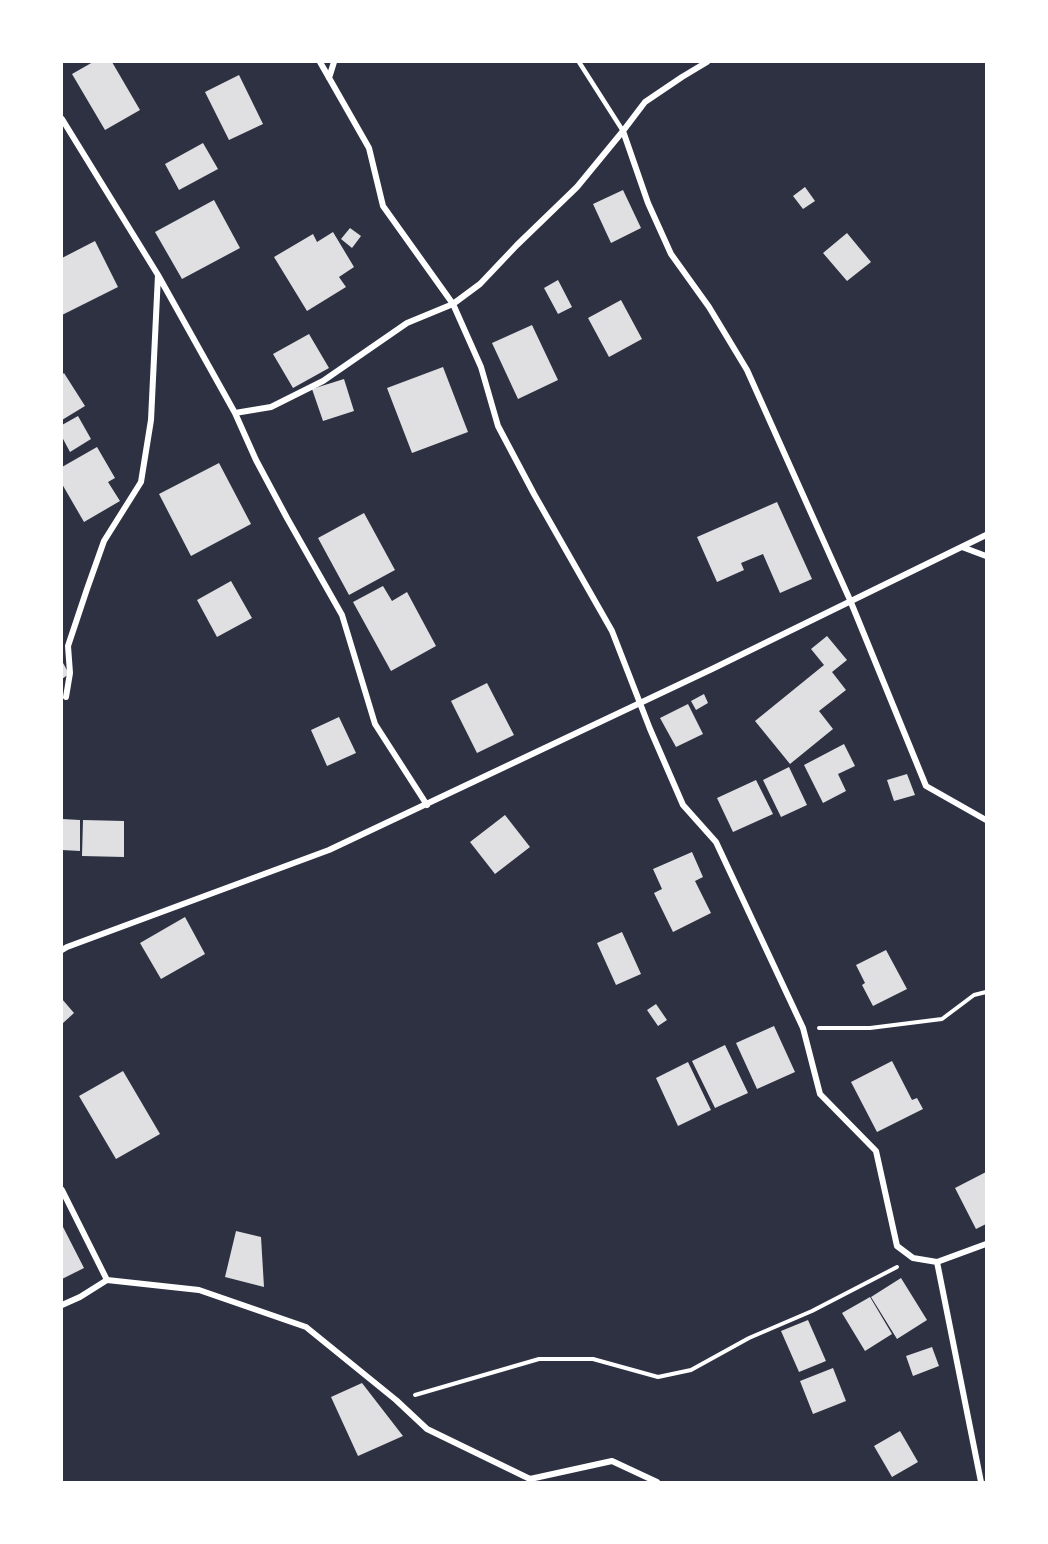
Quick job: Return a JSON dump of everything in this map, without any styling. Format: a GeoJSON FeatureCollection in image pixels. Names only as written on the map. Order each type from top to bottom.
{"type":"FeatureCollection","features":[{"type":"Feature","properties":{"kind":"street"},"geometry":{"type":"LineString","coordinates":[[320,62],[369,148],[383,206],[453,304],[481,367],[498,426],[612,631],[650,729],[683,805],[716,842],[802,1028],[820,1094],[876,1151],[897,1246],[913,1258],[937,1262],[987,1244]]}},
{"type":"Feature","properties":{"kind":"street"},"geometry":{"type":"LineString","coordinates":[[329,78],[334,62]]}},
{"type":"Feature","properties":{"kind":"street"},"geometry":{"type":"LineString","coordinates":[[235,413],[271,407],[322,381],[407,323],[453,304],[480,284],[577,187],[645,102],[707,62]]}},
{"type":"Feature","properties":{"kind":"street"},"geometry":{"type":"LineString","coordinates":[[62,119],[158,275],[235,413],[286,518],[342,615],[375,724],[427,805]]}},
{"type":"Feature","properties":{"kind":"street"},"geometry":{"type":"LineString","coordinates":[[623,131],[648,203],[671,254],[709,307],[747,369],[850,600],[926,786],[987,820]]}},
{"type":"Feature","properties":{"kind":"street"},"geometry":{"type":"LineString","coordinates":[[66,697],[70,673],[68,646],[87,589],[104,541],[141,482],[151,420],[158,275]]}},
{"type":"Feature","properties":{"kind":"street"},"geometry":{"type":"LineString","coordinates":[[62,950],[329,850],[712,669],[987,535]]}},
{"type":"Feature","properties":{"kind":"street"},"geometry":{"type":"LineString","coordinates":[[961,547],[987,556]]}},
{"type":"Feature","properties":{"kind":"street"},"geometry":{"type":"LineString","coordinates":[[62,1190],[107,1280]]}},
{"type":"Feature","properties":{"kind":"street"},"geometry":{"type":"LineString","coordinates":[[937,1262],[981,1482]]}},
{"type":"Feature","properties":{"kind":"street"},"geometry":{"type":"LineString","coordinates":[[62,1305],[107,1280],[199,1290],[306,1327],[396,1400],[427,1429],[530,1479],[612,1461],[657,1482]]}},
{"type":"Feature","properties":{"kind":"lane"},"geometry":{"type":"LineString","coordinates":[[579,62],[623,131]]}},
{"type":"Feature","properties":{"kind":"path"},"geometry":{"type":"LineString","coordinates":[[802,1028],[870,1028],[942,1019],[974,995],[987,993]]}},
{"type":"Feature","properties":{"kind":"path"},"geometry":{"type":"LineString","coordinates":[[396,1400],[539,1359],[593,1359],[658,1377],[691,1370],[749,1338],[812,1311],[913,1258]]}},
{"type":"Feature","properties":{"kind":"building"},"geometry":{"type":"Polygon","coordinates":[[[93,62],[112,62],[140,110],[105,130],[72,74],[93,62]]]}},
{"type":"Feature","properties":{"kind":"building"},"geometry":{"type":"Polygon","coordinates":[[[239,75],[263,124],[229,140],[205,92],[239,75]]]}},
{"type":"Feature","properties":{"kind":"building"},"geometry":{"type":"Polygon","coordinates":[[[203,143],[218,169],[179,190],[165,164],[203,143]]]}},
{"type":"Feature","properties":{"kind":"building"},"geometry":{"type":"Polygon","coordinates":[[[805,187],[815,201],[803,209],[793,196],[805,187]]]}},
{"type":"Feature","properties":{"kind":"building"},"geometry":{"type":"Polygon","coordinates":[[[623,190],[641,228],[611,243],[593,204],[623,190]]]}},
{"type":"Feature","properties":{"kind":"building"},"geometry":{"type":"Polygon","coordinates":[[[214,200],[240,248],[182,279],[155,232],[214,200]]]}},
{"type":"Feature","properties":{"kind":"building"},"geometry":{"type":"Polygon","coordinates":[[[350,228],[361,236],[352,248],[341,239],[350,228]]]}},
{"type":"Feature","properties":{"kind":"building"},"geometry":{"type":"Polygon","coordinates":[[[333,232],[354,267],[339,277],[346,287],[307,311],[274,257],[313,234],[317,242],[333,232]]]}},
{"type":"Feature","properties":{"kind":"building"},"geometry":{"type":"Polygon","coordinates":[[[847,233],[871,262],[847,281],[823,253],[847,233]]]}},
{"type":"Feature","properties":{"kind":"building"},"geometry":{"type":"Polygon","coordinates":[[[95,241],[118,287],[62,315],[62,258],[95,241]]]}},
{"type":"Feature","properties":{"kind":"building"},"geometry":{"type":"Polygon","coordinates":[[[558,280],[572,307],[558,314],[544,288],[558,280]]]}},
{"type":"Feature","properties":{"kind":"building"},"geometry":{"type":"Polygon","coordinates":[[[621,300],[642,339],[609,357],[588,318],[621,300]]]}},
{"type":"Feature","properties":{"kind":"building"},"geometry":{"type":"Polygon","coordinates":[[[532,325],[558,380],[518,399],[492,343],[532,325]]]}},
{"type":"Feature","properties":{"kind":"building"},"geometry":{"type":"Polygon","coordinates":[[[309,334],[329,368],[293,388],[273,354],[309,334]]]}},
{"type":"Feature","properties":{"kind":"building"},"geometry":{"type":"Polygon","coordinates":[[[443,367],[468,432],[412,453],[387,388],[443,367]]]}},
{"type":"Feature","properties":{"kind":"building"},"geometry":{"type":"Polygon","coordinates":[[[64,373],[85,406],[62,420],[62,375],[64,373]]]}},
{"type":"Feature","properties":{"kind":"building"},"geometry":{"type":"Polygon","coordinates":[[[344,379],[354,411],[323,421],[312,389],[344,379]]]}},
{"type":"Feature","properties":{"kind":"building"},"geometry":{"type":"Polygon","coordinates":[[[78,416],[91,439],[70,452],[62,437],[62,425],[78,416]]]}},
{"type":"Feature","properties":{"kind":"building"},"geometry":{"type":"Polygon","coordinates":[[[97,447],[115,478],[108,482],[120,501],[84,522],[62,484],[62,467],[97,447]]]}},
{"type":"Feature","properties":{"kind":"building"},"geometry":{"type":"Polygon","coordinates":[[[219,463],[251,524],[191,556],[159,494],[219,463]]]}},
{"type":"Feature","properties":{"kind":"building"},"geometry":{"type":"Polygon","coordinates":[[[777,502],[812,579],[780,593],[763,554],[741,563],[744,570],[717,582],[697,537],[777,502]]]}},
{"type":"Feature","properties":{"kind":"building"},"geometry":{"type":"Polygon","coordinates":[[[364,513],[395,570],[349,595],[318,538],[364,513]]]}},
{"type":"Feature","properties":{"kind":"building"},"geometry":{"type":"Polygon","coordinates":[[[231,581],[252,618],[217,637],[197,600],[231,581]]]}},
{"type":"Feature","properties":{"kind":"building"},"geometry":{"type":"Polygon","coordinates":[[[383,586],[392,601],[407,592],[436,646],[391,671],[353,602],[383,586]]]}},
{"type":"Feature","properties":{"kind":"building"},"geometry":{"type":"Polygon","coordinates":[[[827,636],[847,660],[832,672],[846,690],[819,711],[833,729],[790,764],[755,721],[824,665],[811,649],[827,636]]]}},
{"type":"Feature","properties":{"kind":"building"},"geometry":{"type":"Polygon","coordinates":[[[62,661],[69,674],[62,679],[62,661]]]}},
{"type":"Feature","properties":{"kind":"building"},"geometry":{"type":"Polygon","coordinates":[[[487,683],[514,735],[477,753],[451,701],[487,683]]]}},
{"type":"Feature","properties":{"kind":"building"},"geometry":{"type":"Polygon","coordinates":[[[704,694],[708,703],[696,710],[691,701],[704,694]]]}},
{"type":"Feature","properties":{"kind":"building"},"geometry":{"type":"Polygon","coordinates":[[[688,704],[703,734],[676,747],[660,718],[688,704]]]}},
{"type":"Feature","properties":{"kind":"building"},"geometry":{"type":"Polygon","coordinates":[[[339,717],[356,753],[327,766],[311,730],[339,717]]]}},
{"type":"Feature","properties":{"kind":"building"},"geometry":{"type":"Polygon","coordinates":[[[844,744],[855,766],[838,774],[846,791],[823,803],[804,765],[844,744]]]}},
{"type":"Feature","properties":{"kind":"building"},"geometry":{"type":"Polygon","coordinates":[[[789,767],[807,805],[781,817],[763,780],[789,767]]]}},
{"type":"Feature","properties":{"kind":"building"},"geometry":{"type":"Polygon","coordinates":[[[907,774],[915,795],[894,801],[887,780],[907,774]]]}},
{"type":"Feature","properties":{"kind":"building"},"geometry":{"type":"Polygon","coordinates":[[[756,780],[773,814],[733,832],[717,798],[756,780]]]}},
{"type":"Feature","properties":{"kind":"building"},"geometry":{"type":"Polygon","coordinates":[[[505,815],[530,847],[495,874],[470,842],[505,815]]]}},
{"type":"Feature","properties":{"kind":"building"},"geometry":{"type":"Polygon","coordinates":[[[62,819],[80,820],[80,851],[62,850],[62,819]]]}},
{"type":"Feature","properties":{"kind":"building"},"geometry":{"type":"Polygon","coordinates":[[[83,820],[124,821],[124,857],[82,856],[83,820]]]}},
{"type":"Feature","properties":{"kind":"building"},"geometry":{"type":"Polygon","coordinates":[[[692,852],[703,877],[695,881],[711,913],[673,932],[654,893],[662,889],[653,869],[692,852]]]}},
{"type":"Feature","properties":{"kind":"building"},"geometry":{"type":"Polygon","coordinates":[[[185,917],[205,954],[161,979],[140,943],[185,917]]]}},
{"type":"Feature","properties":{"kind":"building"},"geometry":{"type":"Polygon","coordinates":[[[622,932],[641,974],[616,985],[597,943],[622,932]]]}},
{"type":"Feature","properties":{"kind":"building"},"geometry":{"type":"Polygon","coordinates":[[[886,950],[907,989],[873,1006],[862,985],[865,983],[856,965],[886,950]]]}},
{"type":"Feature","properties":{"kind":"building"},"geometry":{"type":"Polygon","coordinates":[[[62,999],[74,1013],[62,1024],[62,999]]]}},
{"type":"Feature","properties":{"kind":"building"},"geometry":{"type":"Polygon","coordinates":[[[656,1004],[667,1020],[658,1026],[647,1010],[656,1004]]]}},
{"type":"Feature","properties":{"kind":"building"},"geometry":{"type":"Polygon","coordinates":[[[774,1026],[795,1072],[757,1089],[736,1043],[774,1026]]]}},
{"type":"Feature","properties":{"kind":"building"},"geometry":{"type":"Polygon","coordinates":[[[725,1045],[748,1093],[715,1108],[692,1061],[725,1045]]]}},
{"type":"Feature","properties":{"kind":"building"},"geometry":{"type":"Polygon","coordinates":[[[892,1061],[912,1100],[917,1098],[923,1109],[877,1132],[851,1082],[892,1061]]]}},
{"type":"Feature","properties":{"kind":"building"},"geometry":{"type":"Polygon","coordinates":[[[688,1062],[711,1110],[678,1126],[656,1078],[688,1062]]]}},
{"type":"Feature","properties":{"kind":"building"},"geometry":{"type":"Polygon","coordinates":[[[123,1071],[160,1134],[116,1159],[79,1096],[123,1071]]]}},
{"type":"Feature","properties":{"kind":"building"},"geometry":{"type":"Polygon","coordinates":[[[986,1172],[986,1224],[976,1229],[955,1188],[986,1172]]]}},
{"type":"Feature","properties":{"kind":"building"},"geometry":{"type":"Polygon","coordinates":[[[62,1225],[84,1268],[62,1279],[62,1225]]]}},
{"type":"Feature","properties":{"kind":"building"},"geometry":{"type":"Polygon","coordinates":[[[236,1231],[261,1237],[264,1287],[225,1277],[236,1231]]]}},
{"type":"Feature","properties":{"kind":"building"},"geometry":{"type":"Polygon","coordinates":[[[901,1278],[927,1320],[897,1339],[871,1297],[901,1278]]]}},
{"type":"Feature","properties":{"kind":"building"},"geometry":{"type":"Polygon","coordinates":[[[870,1297],[892,1334],[865,1351],[842,1313],[870,1297]]]}},
{"type":"Feature","properties":{"kind":"building"},"geometry":{"type":"Polygon","coordinates":[[[808,1320],[826,1361],[799,1372],[781,1331],[808,1320]]]}},
{"type":"Feature","properties":{"kind":"building"},"geometry":{"type":"Polygon","coordinates":[[[932,1347],[939,1366],[913,1376],[906,1356],[932,1347]]]}},
{"type":"Feature","properties":{"kind":"building"},"geometry":{"type":"Polygon","coordinates":[[[833,1368],[846,1401],[813,1414],[800,1381],[833,1368]]]}},
{"type":"Feature","properties":{"kind":"building"},"geometry":{"type":"Polygon","coordinates":[[[362,1383],[403,1436],[358,1456],[331,1397],[362,1383]]]}},
{"type":"Feature","properties":{"kind":"building"},"geometry":{"type":"Polygon","coordinates":[[[900,1431],[918,1462],[892,1477],[874,1446],[900,1431]]]}}]}
